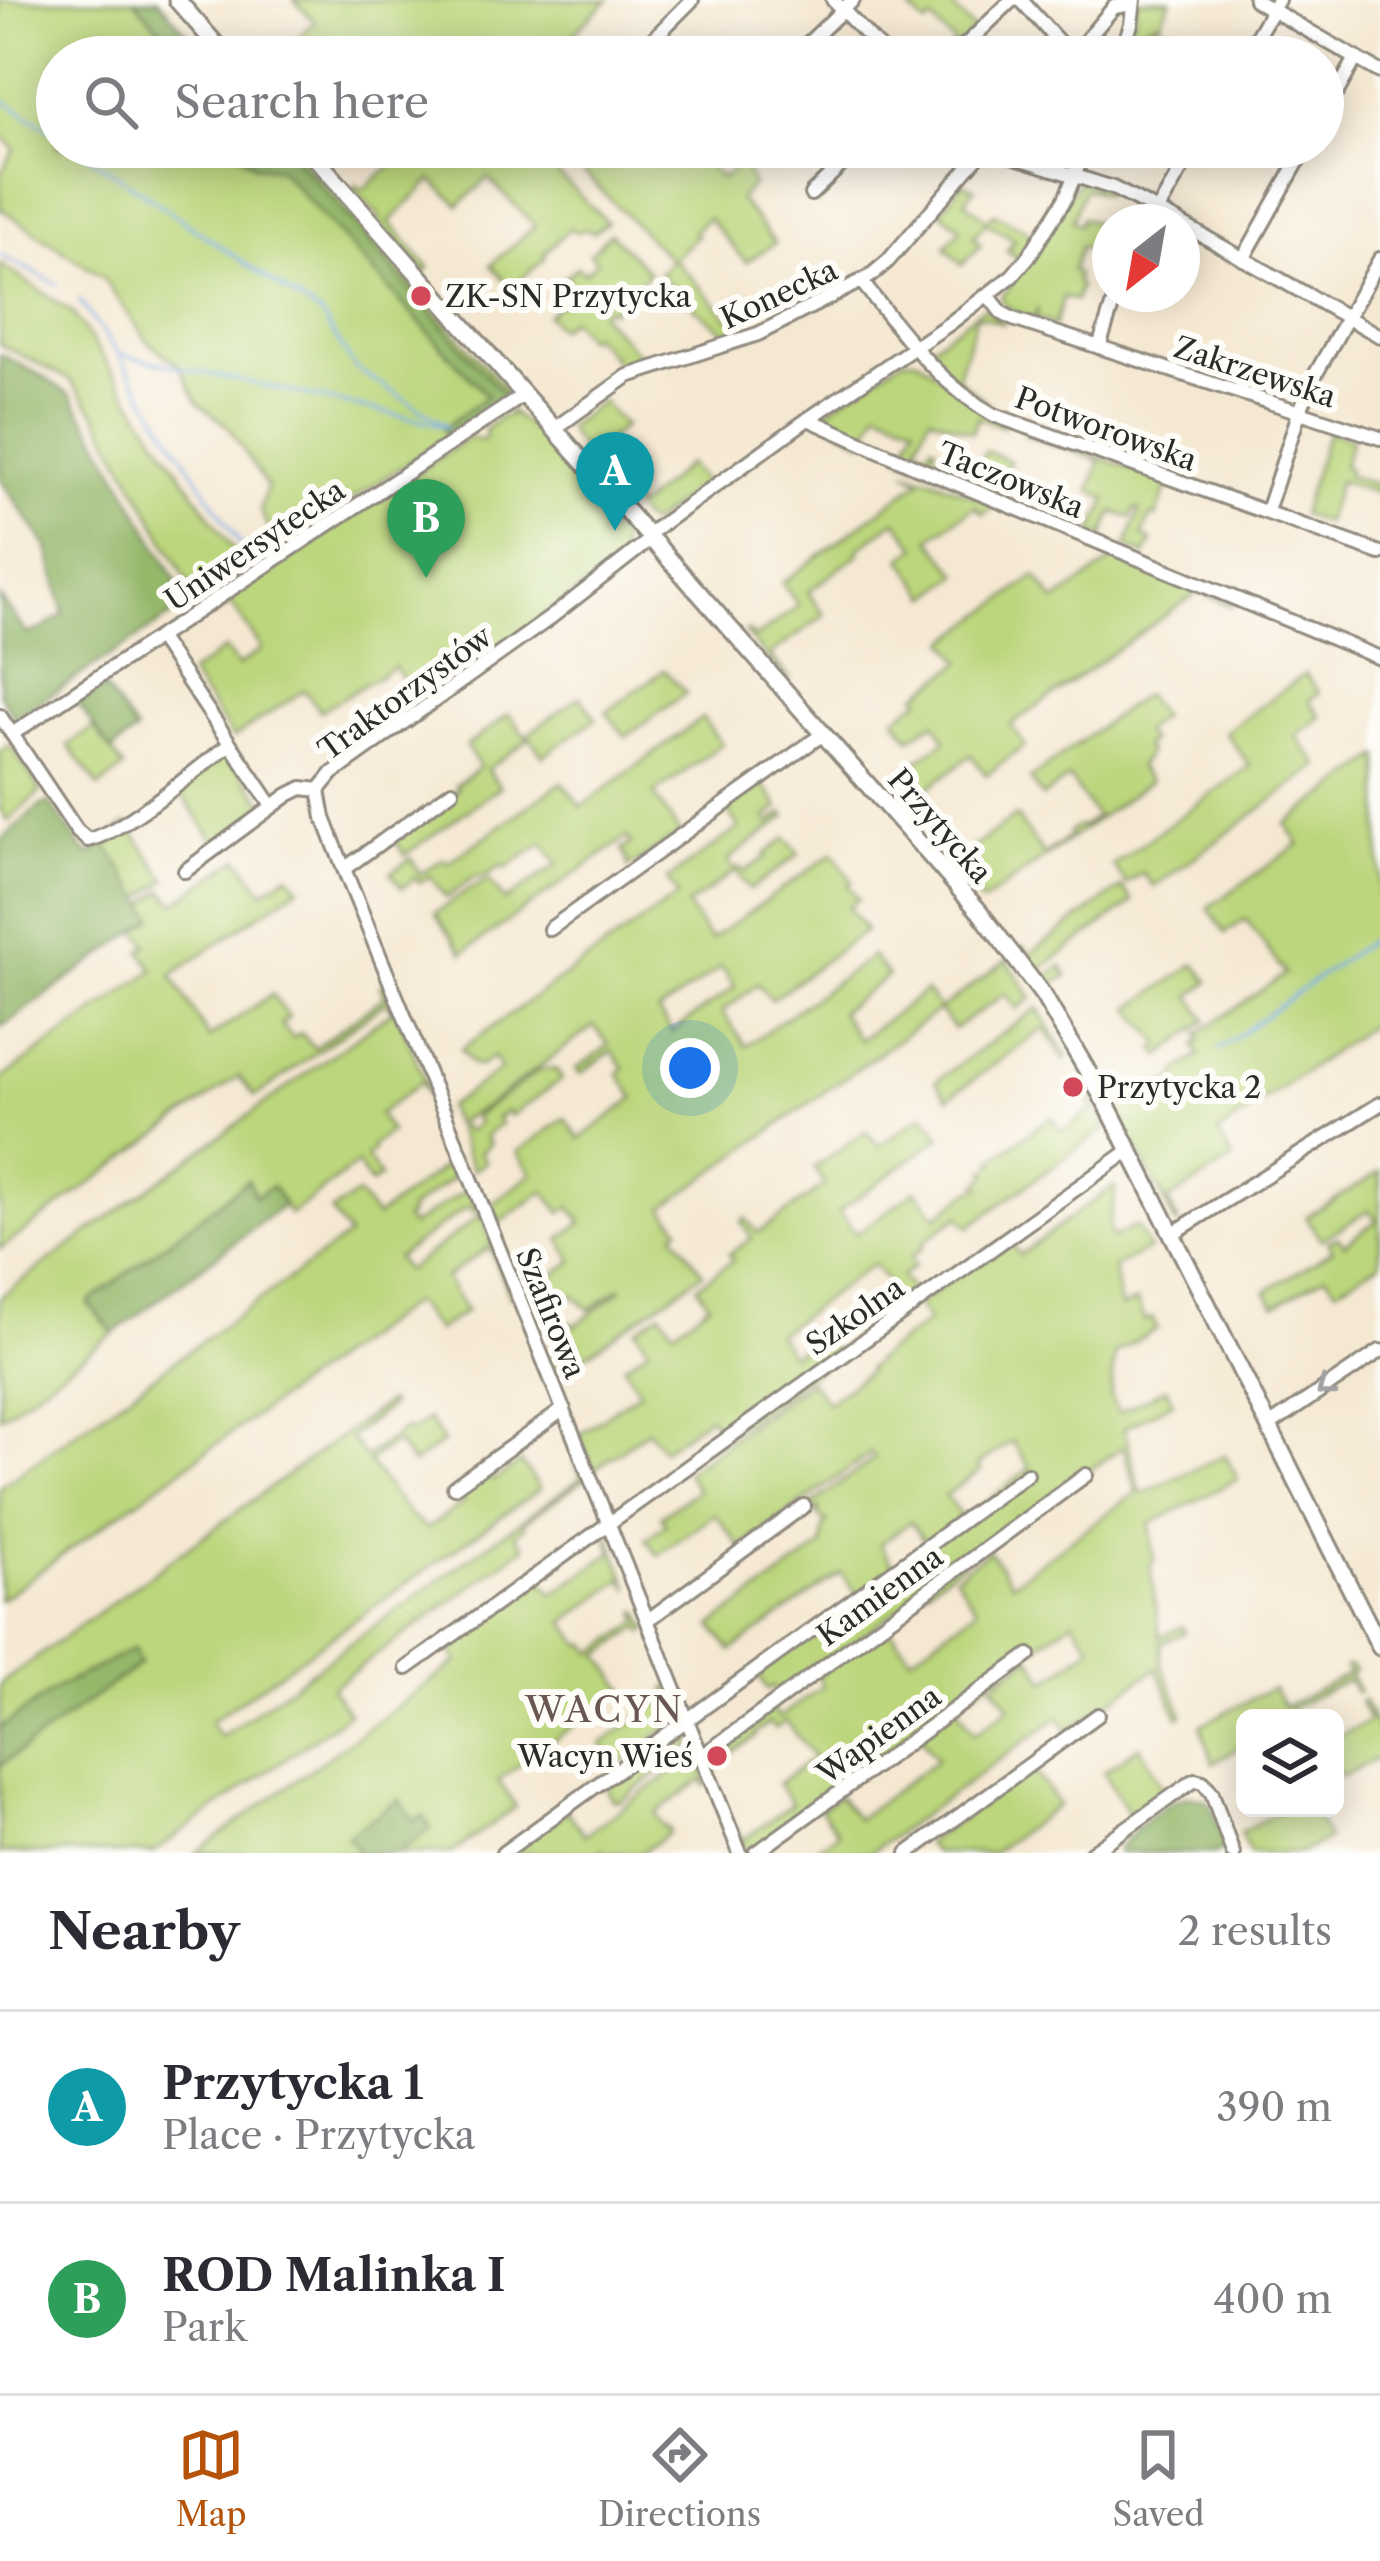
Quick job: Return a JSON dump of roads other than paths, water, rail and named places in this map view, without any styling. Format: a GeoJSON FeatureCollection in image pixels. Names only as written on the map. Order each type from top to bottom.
{"type":"FeatureCollection","features":[{"type":"Feature","properties":{"kind":"main road"},"geometry":{"type":"LineString","coordinates":[[177,0],[209,36]]}},
{"type":"Feature","properties":{"kind":"main road","name":"Przytycka"},"geometry":{"type":"LineString","coordinates":[[324,168],[1025,968],[1130,1150],[1380,1647]]}},
{"type":"Feature","properties":{"kind":"street"},"geometry":{"type":"LineString","coordinates":[[656,36],[692,0]]}},
{"type":"Feature","properties":{"kind":"street"},"geometry":{"type":"LineString","coordinates":[[976,36],[1016,0],[1051,36]]}},
{"type":"Feature","properties":{"kind":"street"},"geometry":{"type":"LineString","coordinates":[[1255,0],[1275,5],[1322,36]]}},
{"type":"Feature","properties":{"kind":"street"},"geometry":{"type":"LineString","coordinates":[[1090,36],[1114,7],[1134,2],[1127,36]]}},
{"type":"Feature","properties":{"kind":"street"},"geometry":{"type":"LineString","coordinates":[[813,36],[843,4],[870,36]]}},
{"type":"Feature","properties":{"kind":"street"},"geometry":{"type":"LineString","coordinates":[[1257,36],[1275,5]]}},
{"type":"Feature","properties":{"kind":"street"},"geometry":{"type":"LineString","coordinates":[[1344,50],[1380,72]]}},
{"type":"Feature","properties":{"kind":"street"},"geometry":{"type":"LineString","coordinates":[[1344,79],[1356,58]]}},
{"type":"Feature","properties":{"kind":"street"},"geometry":{"type":"LineString","coordinates":[[812,194],[839,168]]}},
{"type":"Feature","properties":{"kind":"street","name":"Konecka"},"geometry":{"type":"LineString","coordinates":[[554,429],[628,376],[758,334],[861,281],[888,261],[967,168]]}},
{"type":"Feature","properties":{"kind":"street"},"geometry":{"type":"LineString","coordinates":[[1050,168],[1146,204]]}},
{"type":"Feature","properties":{"kind":"street"},"geometry":{"type":"LineString","coordinates":[[649,537],[1012,276],[1065,199],[1078,168]]}},
{"type":"Feature","properties":{"kind":"street"},"geometry":{"type":"LineString","coordinates":[[1154,204],[1179,168]]}},
{"type":"Feature","properties":{"kind":"street"},"geometry":{"type":"LineString","coordinates":[[1243,259],[1294,168]]}},
{"type":"Feature","properties":{"kind":"street"},"geometry":{"type":"LineString","coordinates":[[1200,234],[1380,336]]}},
{"type":"Feature","properties":{"kind":"street"},"geometry":{"type":"LineString","coordinates":[[1267,512],[1318,369],[1380,260]]}},
{"type":"Feature","properties":{"kind":"street","name":"Potworowska"},"geometry":{"type":"LineString","coordinates":[[861,281],[944,379],[994,415],[1380,553]]}},
{"type":"Feature","properties":{"kind":"street","name":"Zakrzewska"},"geometry":{"type":"LineString","coordinates":[[988,295],[1007,317],[1380,438]]}},
{"type":"Feature","properties":{"kind":"street"},"geometry":{"type":"LineString","coordinates":[[1099,347],[1110,312]]}},
{"type":"Feature","properties":{"kind":"street","name":"Uniwersytecka"},"geometry":{"type":"LineString","coordinates":[[12,734],[524,395]]}},
{"type":"Feature","properties":{"kind":"street","name":"Taczowska"},"geometry":{"type":"LineString","coordinates":[[808,419],[1380,658]]}},
{"type":"Feature","properties":{"kind":"street","name":"Traktorzystów"},"geometry":{"type":"LineString","coordinates":[[185,871],[272,806],[302,788],[319,790],[333,773],[634,555],[649,537]]}},
{"type":"Feature","properties":{"kind":"street"},"geometry":{"type":"LineString","coordinates":[[159,638],[272,806]]}},
{"type":"Feature","properties":{"kind":"street"},"geometry":{"type":"LineString","coordinates":[[0,716],[77,831],[88,840],[124,822],[229,745]]}},
{"type":"Feature","properties":{"kind":"street"},"geometry":{"type":"LineString","coordinates":[[550,929],[823,734]]}},
{"type":"Feature","properties":{"kind":"street","name":"Szafirowa"},"geometry":{"type":"LineString","coordinates":[[319,790],[324,818],[344,869],[740,1853]]}},
{"type":"Feature","properties":{"kind":"street"},"geometry":{"type":"LineString","coordinates":[[344,869],[452,791]]}},
{"type":"Feature","properties":{"kind":"street"},"geometry":{"type":"LineString","coordinates":[[1172,1234],[1380,1104]]}},
{"type":"Feature","properties":{"kind":"street","name":"Szkolna"},"geometry":{"type":"LineString","coordinates":[[407,1668],[1130,1150]]}},
{"type":"Feature","properties":{"kind":"street"},"geometry":{"type":"LineString","coordinates":[[1269,1426],[1380,1351]]}},
{"type":"Feature","properties":{"kind":"street"},"geometry":{"type":"LineString","coordinates":[[454,1487],[564,1409]]}},
{"type":"Feature","properties":{"kind":"street"},"geometry":{"type":"LineString","coordinates":[[502,1853],[1027,1474]]}},
{"type":"Feature","properties":{"kind":"street","name":"Kamienna"},"geometry":{"type":"LineString","coordinates":[[702,1756],[1086,1475]]}},
{"type":"Feature","properties":{"kind":"street"},"geometry":{"type":"LineString","coordinates":[[648,1620],[804,1506]]}},
{"type":"Feature","properties":{"kind":"street","name":"Wapienna"},"geometry":{"type":"LineString","coordinates":[[756,1853],[1029,1655]]}},
{"type":"Feature","properties":{"kind":"street"},"geometry":{"type":"LineString","coordinates":[[908,1853],[1098,1715]]}},
{"type":"Feature","properties":{"kind":"street"},"geometry":{"type":"LineString","coordinates":[[1091,1853],[1195,1780],[1212,1793],[1233,1853]]}},
{"type":"Feature","properties":{"kind":"waterway"},"geometry":{"type":"LineString","coordinates":[[0,98],[36,121]]}},
{"type":"Feature","properties":{"kind":"waterway"},"geometry":{"type":"LineString","coordinates":[[107,168],[322,316],[355,368],[447,426],[118,354]]}},
{"type":"Feature","properties":{"kind":"waterway"},"geometry":{"type":"LineString","coordinates":[[0,255],[57,284]]}},
{"type":"Feature","properties":{"kind":"waterway"},"geometry":{"type":"LineString","coordinates":[[79,300],[249,558]]}},
{"type":"Feature","properties":{"kind":"waterway"},"geometry":{"type":"LineString","coordinates":[[1218,1050],[1380,933]]}},
{"type":"Feature","properties":{"kind":"place","name":"ZK-SN Przytycka"},"geometry":{"type":"Point","coordinates":[421,296]}},
{"type":"Feature","properties":{"kind":"place","name":"Przytycka 1"},"geometry":{"type":"Point","coordinates":[615,531]}},
{"type":"Feature","properties":{"kind":"place","name":"ROD Malinka I"},"geometry":{"type":"Point","coordinates":[426,578]}},
{"type":"Feature","properties":{"kind":"place","name":"Przytycka 2"},"geometry":{"type":"Point","coordinates":[1073,1087]}},
{"type":"Feature","properties":{"kind":"place","name":"Wacyn Wieś"},"geometry":{"type":"Point","coordinates":[717,1756]}},
{"type":"Feature","properties":{"kind":"district","name":"WACYN"},"geometry":{"type":"Point","coordinates":[605,1709]}}]}
